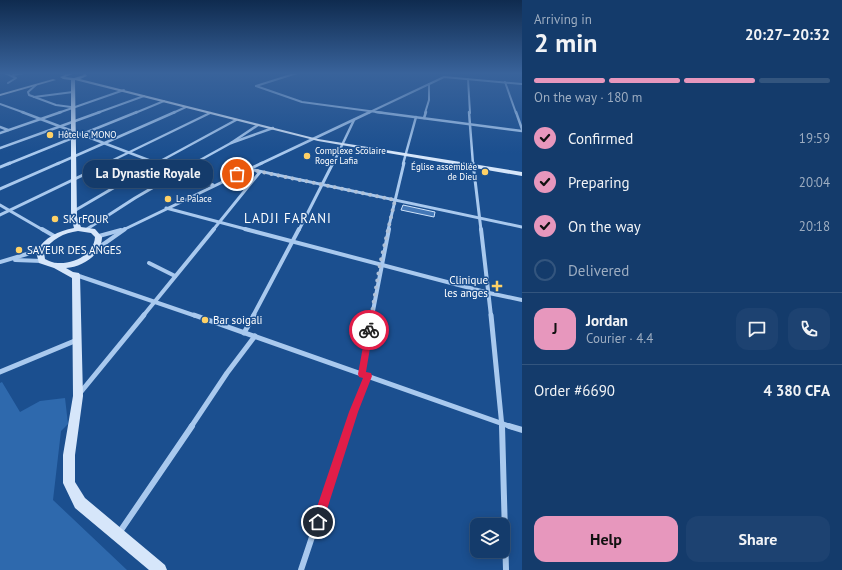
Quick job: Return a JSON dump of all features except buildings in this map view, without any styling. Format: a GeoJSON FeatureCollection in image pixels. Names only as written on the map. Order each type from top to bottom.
{"type":"FeatureCollection","features":[{"type":"Feature","properties":{"kind":"street"},"geometry":{"type":"LineString","coordinates":[[41,100],[64,107],[73,107]]}},
{"type":"Feature","properties":{"kind":"street"},"geometry":{"type":"LineString","coordinates":[[73,100],[74,214],[78,229]]}},
{"type":"Feature","properties":{"kind":"street"},"geometry":{"type":"LineString","coordinates":[[0,133],[95,100]]}},
{"type":"Feature","properties":{"kind":"street"},"geometry":{"type":"LineString","coordinates":[[0,148],[134,100]]}},
{"type":"Feature","properties":{"kind":"street"},"geometry":{"type":"LineString","coordinates":[[158,100],[312,139],[522,174]]}},
{"type":"Feature","properties":{"kind":"street"},"geometry":{"type":"LineString","coordinates":[[295,100],[302,102],[522,130],[511,100]]}},
{"type":"Feature","properties":{"kind":"street"},"geometry":{"type":"LineString","coordinates":[[57,266],[77,262],[86,258],[123,230],[166,208],[396,100]]}},
{"type":"Feature","properties":{"kind":"street"},"geometry":{"type":"LineString","coordinates":[[424,118],[429,100]]}},
{"type":"Feature","properties":{"kind":"street"},"geometry":{"type":"LineString","coordinates":[[468,100],[469,124],[489,293],[502,422],[506,570]]}},
{"type":"Feature","properties":{"kind":"street"},"geometry":{"type":"LineString","coordinates":[[0,167],[164,101]]}},
{"type":"Feature","properties":{"kind":"street"},"geometry":{"type":"LineString","coordinates":[[0,104],[74,130],[214,185]]}},
{"type":"Feature","properties":{"kind":"street"},"geometry":{"type":"LineString","coordinates":[[0,189],[74,158],[104,143],[186,107]]}},
{"type":"Feature","properties":{"kind":"street"},"geometry":{"type":"LineString","coordinates":[[0,216],[210,113]]}},
{"type":"Feature","properties":{"kind":"street"},"geometry":{"type":"LineString","coordinates":[[301,570],[365,375],[380,264],[405,155],[416,117]]}},
{"type":"Feature","properties":{"kind":"street"},"geometry":{"type":"LineString","coordinates":[[0,262],[11,260],[42,248],[56,235],[74,214],[156,163],[236,120]]}},
{"type":"Feature","properties":{"kind":"street"},"geometry":{"type":"LineString","coordinates":[[244,333],[323,184],[354,120]]}},
{"type":"Feature","properties":{"kind":"street"},"geometry":{"type":"LineString","coordinates":[[231,143],[258,125]]}},
{"type":"Feature","properties":{"kind":"street"},"geometry":{"type":"LineString","coordinates":[[0,127],[8,130]]}},
{"type":"Feature","properties":{"kind":"street"},"geometry":{"type":"LineString","coordinates":[[87,229],[179,171],[231,143],[273,128]]}},
{"type":"Feature","properties":{"kind":"street"},"geometry":{"type":"LineString","coordinates":[[248,169],[522,226]]}},
{"type":"Feature","properties":{"kind":"street"},"geometry":{"type":"LineString","coordinates":[[78,396],[260,172]]}},
{"type":"Feature","properties":{"kind":"street"},"geometry":{"type":"LineString","coordinates":[[0,205],[56,235],[78,229],[94,231],[99,236],[100,241],[98,248]]}},
{"type":"Feature","properties":{"kind":"street"},"geometry":{"type":"LineString","coordinates":[[166,208],[218,223],[489,293],[522,300]]}},
{"type":"Feature","properties":{"kind":"street"},"geometry":{"type":"LineString","coordinates":[[99,236],[123,230]]}},
{"type":"Feature","properties":{"kind":"street"},"geometry":{"type":"LineString","coordinates":[[42,248],[40,257],[42,261]]}},
{"type":"Feature","properties":{"kind":"street"},"geometry":{"type":"LineString","coordinates":[[11,260],[42,261],[57,266],[74,275],[155,301],[522,430]]}},
{"type":"Feature","properties":{"kind":"street"},"geometry":{"type":"LineString","coordinates":[[77,262],[74,275],[78,396],[69,455],[69,483],[80,503],[119,534],[160,570]]}},
{"type":"Feature","properties":{"kind":"street"},"geometry":{"type":"LineString","coordinates":[[149,263],[175,276]]}},
{"type":"Feature","properties":{"kind":"street"},"geometry":{"type":"LineString","coordinates":[[119,534],[227,373],[255,336]]}},
{"type":"Feature","properties":{"kind":"street"},"geometry":{"type":"LineString","coordinates":[[0,372],[77,340]]}},
{"type":"Feature","properties":{"kind":"shaded area"},"geometry":{"type":"Polygon","coordinates":[[[2,382],[20,412],[40,401],[65,398],[68,424],[61,431],[53,500],[127,570],[0,570],[0,383],[2,382]]]}},
{"type":"Feature","properties":{"kind":"way so far"},"geometry":{"type":"LineString","coordinates":[[237,174],[248,169],[395,200],[380,264],[369,330]]}},
{"type":"Feature","properties":{"kind":"place","name":"Hôtel le MONO"},"geometry":{"type":"Point","coordinates":[50,135]}},
{"type":"Feature","properties":{"kind":"place","name":"Complexe Scolaire Roger Lafia"},"geometry":{"type":"Point","coordinates":[307,156]}},
{"type":"Feature","properties":{"kind":"place","name":"Église assemblée de Dieu"},"geometry":{"type":"Point","coordinates":[485,172]}},
{"type":"Feature","properties":{"kind":"place","name":"La Dynastie Royale"},"geometry":{"type":"Point","coordinates":[237,174]}},
{"type":"Feature","properties":{"kind":"place","name":"Le Palace"},"geometry":{"type":"Point","coordinates":[168,199]}},
{"type":"Feature","properties":{"kind":"place","name":"SK rFOUR"},"geometry":{"type":"Point","coordinates":[55,219]}},
{"type":"Feature","properties":{"kind":"place","name":"SAVEUR DES ANGES"},"geometry":{"type":"Point","coordinates":[19,250]}},
{"type":"Feature","properties":{"kind":"place","name":"Clinique les anges"},"geometry":{"type":"Point","coordinates":[497,286]}},
{"type":"Feature","properties":{"kind":"place","name":"Bar soigali"},"geometry":{"type":"Point","coordinates":[205,320]}},
{"type":"Feature","properties":{"kind":"district","name":"LADJI FARANI"},"geometry":{"type":"Point","coordinates":[288,218]}},
{"type":"Feature","properties":{"kind":"route"},"geometry":{"type":"LineString","coordinates":[[318,522],[354,412],[368,376],[362,374],[369,330]]}}]}
